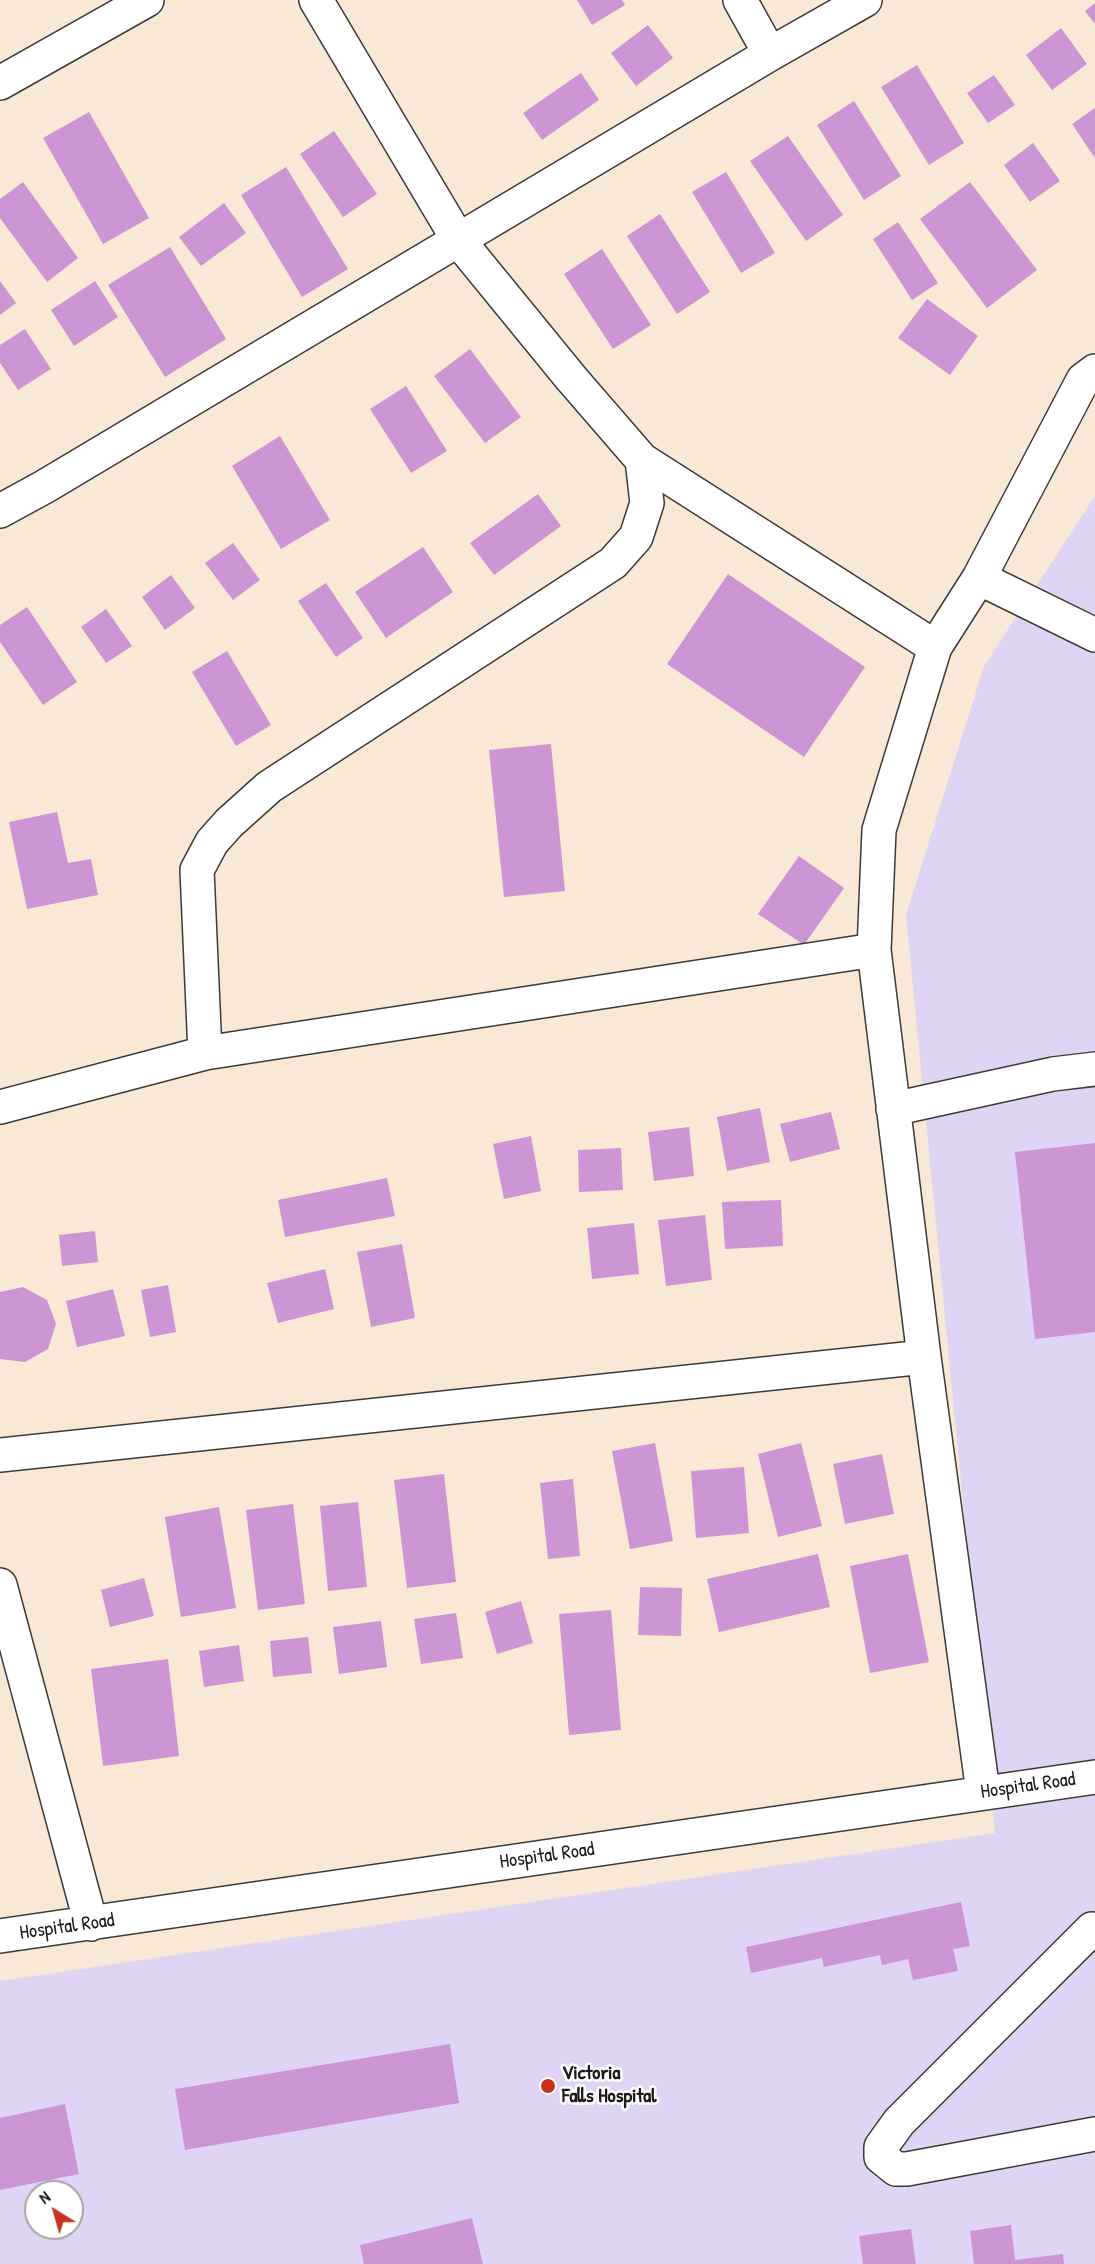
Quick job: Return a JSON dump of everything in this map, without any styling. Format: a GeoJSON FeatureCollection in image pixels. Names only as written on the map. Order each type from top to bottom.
{"type":"FeatureCollection","features":[{"type":"Feature","properties":{"kind":"street"},"geometry":{"type":"LineString","coordinates":[[0,83],[147,0]]}},
{"type":"Feature","properties":{"kind":"street"},"geometry":{"type":"LineString","coordinates":[[316,0],[459,241],[571,378],[642,460],[935,647]]}},
{"type":"Feature","properties":{"kind":"street"},"geometry":{"type":"LineString","coordinates":[[740,0],[770,54]]}},
{"type":"Feature","properties":{"kind":"street"},"geometry":{"type":"LineString","coordinates":[[0,511],[459,241],[770,54],[865,0]]}},
{"type":"Feature","properties":{"kind":"street"},"geometry":{"type":"LineString","coordinates":[[983,1792],[924,1357],[874,950],[879,830],[935,647],[979,578],[1083,380],[1095,371]]}},
{"type":"Feature","properties":{"kind":"street"},"geometry":{"type":"LineString","coordinates":[[205,1053],[197,870],[212,842],[228,823],[269,787],[613,563],[636,537],[647,503],[642,460]]}},
{"type":"Feature","properties":{"kind":"street"},"geometry":{"type":"LineString","coordinates":[[979,578],[1095,636]]}},
{"type":"Feature","properties":{"kind":"street"},"geometry":{"type":"LineString","coordinates":[[0,1107],[205,1053],[874,950]]}},
{"type":"Feature","properties":{"kind":"street"},"geometry":{"type":"LineString","coordinates":[[893,1109],[1053,1074],[1095,1069]]}},
{"type":"Feature","properties":{"kind":"street"},"geometry":{"type":"LineString","coordinates":[[0,1455],[924,1357]]}},
{"type":"Feature","properties":{"kind":"street"},"geometry":{"type":"LineString","coordinates":[[0,1585],[91,1924]]}},
{"type":"Feature","properties":{"kind":"street","name":"Hospital Road"},"geometry":{"type":"LineString","coordinates":[[0,1936],[1095,1777]]}},
{"type":"Feature","properties":{"kind":"street"},"geometry":{"type":"LineString","coordinates":[[1092,1929],[898,2122],[880,2147],[881,2157],[896,2169],[907,2169],[1095,2134]]}},
{"type":"Feature","properties":{"kind":"shaded area","name":"Victoria Falls Hospital"},"geometry":{"type":"Polygon","coordinates":[[[1095,496],[1095,2264],[0,2264],[0,1981],[995,1833],[906,915],[984,666],[1095,496]]]}},
{"type":"Feature","properties":{"kind":"building"},"geometry":{"type":"Polygon","coordinates":[[[577,0],[622,0],[625,5],[592,25],[577,0]]]}},
{"type":"Feature","properties":{"kind":"building"},"geometry":{"type":"Polygon","coordinates":[[[1095,3],[1095,24],[1085,11],[1095,3]]]}},
{"type":"Feature","properties":{"kind":"building"},"geometry":{"type":"Polygon","coordinates":[[[648,25],[673,58],[636,86],[611,53],[648,25]]]}},
{"type":"Feature","properties":{"kind":"building"},"geometry":{"type":"Polygon","coordinates":[[[1061,28],[1087,64],[1052,90],[1026,55],[1061,28]]]}},
{"type":"Feature","properties":{"kind":"building"},"geometry":{"type":"Polygon","coordinates":[[[917,65],[964,143],[929,165],[881,87],[917,65]]]}},
{"type":"Feature","properties":{"kind":"building"},"geometry":{"type":"Polygon","coordinates":[[[581,73],[599,100],[542,140],[523,113],[581,73]]]}},
{"type":"Feature","properties":{"kind":"building"},"geometry":{"type":"Polygon","coordinates":[[[994,75],[1015,105],[988,123],[967,93],[994,75]]]}},
{"type":"Feature","properties":{"kind":"building"},"geometry":{"type":"Polygon","coordinates":[[[854,101],[901,176],[864,200],[817,125],[854,101]]]}},
{"type":"Feature","properties":{"kind":"building"},"geometry":{"type":"Polygon","coordinates":[[[1095,108],[1095,158],[1072,124],[1095,108]]]}},
{"type":"Feature","properties":{"kind":"building"},"geometry":{"type":"Polygon","coordinates":[[[89,112],[149,218],[103,244],[43,138],[89,112]]]}},
{"type":"Feature","properties":{"kind":"building"},"geometry":{"type":"Polygon","coordinates":[[[334,131],[377,194],[343,217],[300,154],[334,131]]]}},
{"type":"Feature","properties":{"kind":"building"},"geometry":{"type":"Polygon","coordinates":[[[788,136],[843,215],[806,241],[750,161],[788,136]]]}},
{"type":"Feature","properties":{"kind":"building"},"geometry":{"type":"Polygon","coordinates":[[[1033,143],[1060,181],[1030,202],[1004,165],[1033,143]]]}},
{"type":"Feature","properties":{"kind":"building"},"geometry":{"type":"Polygon","coordinates":[[[286,167],[348,269],[302,297],[241,195],[286,167]]]}},
{"type":"Feature","properties":{"kind":"building"},"geometry":{"type":"Polygon","coordinates":[[[726,172],[775,253],[741,273],[692,192],[726,172]]]}},
{"type":"Feature","properties":{"kind":"building"},"geometry":{"type":"Polygon","coordinates":[[[23,182],[78,258],[47,282],[0,218],[0,199],[23,182]]]}},
{"type":"Feature","properties":{"kind":"building"},"geometry":{"type":"Polygon","coordinates":[[[970,182],[1037,270],[987,308],[920,219],[970,182]]]}},
{"type":"Feature","properties":{"kind":"building"},"geometry":{"type":"Polygon","coordinates":[[[224,203],[246,233],[201,266],[179,237],[224,203]]]}},
{"type":"Feature","properties":{"kind":"building"},"geometry":{"type":"Polygon","coordinates":[[[660,214],[710,292],[677,314],[627,236],[660,214]]]}},
{"type":"Feature","properties":{"kind":"building"},"geometry":{"type":"Polygon","coordinates":[[[898,222],[938,283],[912,300],[873,239],[898,222]]]}},
{"type":"Feature","properties":{"kind":"building"},"geometry":{"type":"Polygon","coordinates":[[[170,247],[226,339],[165,377],[108,285],[170,247]]]}},
{"type":"Feature","properties":{"kind":"building"},"geometry":{"type":"Polygon","coordinates":[[[602,249],[651,325],[613,349],[564,274],[602,249]]]}},
{"type":"Feature","properties":{"kind":"building"},"geometry":{"type":"Polygon","coordinates":[[[0,281],[16,303],[0,315],[0,281]]]}},
{"type":"Feature","properties":{"kind":"building"},"geometry":{"type":"Polygon","coordinates":[[[95,281],[118,317],[74,346],[51,310],[95,281]]]}},
{"type":"Feature","properties":{"kind":"building"},"geometry":{"type":"Polygon","coordinates":[[[927,299],[978,336],[950,375],[898,338],[927,299]]]}},
{"type":"Feature","properties":{"kind":"building"},"geometry":{"type":"Polygon","coordinates":[[[25,329],[51,369],[18,390],[0,363],[0,345],[25,329]]]}},
{"type":"Feature","properties":{"kind":"building"},"geometry":{"type":"Polygon","coordinates":[[[470,349],[521,417],[485,443],[434,376],[470,349]]]}},
{"type":"Feature","properties":{"kind":"building"},"geometry":{"type":"Polygon","coordinates":[[[406,386],[447,451],[411,473],[370,409],[406,386]]]}},
{"type":"Feature","properties":{"kind":"building"},"geometry":{"type":"Polygon","coordinates":[[[280,436],[330,520],[281,549],[232,466],[280,436]]]}},
{"type":"Feature","properties":{"kind":"building"},"geometry":{"type":"Polygon","coordinates":[[[538,494],[561,526],[494,575],[470,543],[538,494]]]}},
{"type":"Feature","properties":{"kind":"building"},"geometry":{"type":"Polygon","coordinates":[[[233,543],[260,580],[233,600],[205,563],[233,543]]]}},
{"type":"Feature","properties":{"kind":"building"},"geometry":{"type":"Polygon","coordinates":[[[423,547],[453,592],[386,638],[355,592],[423,547]]]}},
{"type":"Feature","properties":{"kind":"building"},"geometry":{"type":"Polygon","coordinates":[[[728,574],[865,667],[804,757],[667,664],[728,574]]]}},
{"type":"Feature","properties":{"kind":"building"},"geometry":{"type":"Polygon","coordinates":[[[171,575],[195,608],[165,630],[142,597],[171,575]]]}},
{"type":"Feature","properties":{"kind":"building"},"geometry":{"type":"Polygon","coordinates":[[[326,583],[363,638],[336,657],[298,601],[326,583]]]}},
{"type":"Feature","properties":{"kind":"building"},"geometry":{"type":"Polygon","coordinates":[[[27,607],[77,682],[43,705],[0,642],[0,625],[27,607]]]}},
{"type":"Feature","properties":{"kind":"building"},"geometry":{"type":"Polygon","coordinates":[[[106,609],[132,646],[106,663],[81,627],[106,609]]]}},
{"type":"Feature","properties":{"kind":"building"},"geometry":{"type":"Polygon","coordinates":[[[227,651],[271,725],[236,746],[192,672],[227,651]]]}},
{"type":"Feature","properties":{"kind":"building"},"geometry":{"type":"Polygon","coordinates":[[[551,744],[565,891],[504,897],[489,750],[551,744]]]}},
{"type":"Feature","properties":{"kind":"building"},"geometry":{"type":"Polygon","coordinates":[[[57,812],[68,863],[91,859],[98,895],[27,909],[9,822],[57,812]]]}},
{"type":"Feature","properties":{"kind":"building"},"geometry":{"type":"Polygon","coordinates":[[[799,856],[844,888],[804,945],[758,914],[799,856]]]}},
{"type":"Feature","properties":{"kind":"building"},"geometry":{"type":"Polygon","coordinates":[[[760,1108],[770,1162],[727,1171],[717,1117],[760,1108]]]}},
{"type":"Feature","properties":{"kind":"building"},"geometry":{"type":"Polygon","coordinates":[[[831,1112],[840,1149],[790,1162],[780,1124],[831,1112]]]}},
{"type":"Feature","properties":{"kind":"building"},"geometry":{"type":"Polygon","coordinates":[[[689,1127],[694,1176],[654,1181],[648,1132],[689,1127]]]}},
{"type":"Feature","properties":{"kind":"building"},"geometry":{"type":"Polygon","coordinates":[[[531,1136],[541,1191],[504,1199],[493,1144],[531,1136]]]}},
{"type":"Feature","properties":{"kind":"building"},"geometry":{"type":"Polygon","coordinates":[[[1095,1143],[1095,1332],[1035,1339],[1015,1152],[1095,1143]]]}},
{"type":"Feature","properties":{"kind":"building"},"geometry":{"type":"Polygon","coordinates":[[[621,1148],[623,1190],[579,1192],[578,1150],[621,1148]]]}},
{"type":"Feature","properties":{"kind":"building"},"geometry":{"type":"Polygon","coordinates":[[[387,1178],[395,1216],[285,1237],[278,1200],[387,1178]]]}},
{"type":"Feature","properties":{"kind":"building"},"geometry":{"type":"Polygon","coordinates":[[[781,1200],[783,1246],[725,1249],[722,1202],[781,1200]]]}},
{"type":"Feature","properties":{"kind":"building"},"geometry":{"type":"Polygon","coordinates":[[[705,1215],[712,1280],[666,1286],[658,1220],[705,1215]]]}},
{"type":"Feature","properties":{"kind":"building"},"geometry":{"type":"Polygon","coordinates":[[[634,1223],[639,1274],[592,1279],[587,1228],[634,1223]]]}},
{"type":"Feature","properties":{"kind":"building"},"geometry":{"type":"Polygon","coordinates":[[[95,1231],[98,1262],[62,1266],[59,1235],[95,1231]]]}},
{"type":"Feature","properties":{"kind":"building"},"geometry":{"type":"Polygon","coordinates":[[[402,1244],[415,1318],[371,1327],[357,1252],[402,1244]]]}},
{"type":"Feature","properties":{"kind":"building"},"geometry":{"type":"Polygon","coordinates":[[[325,1269],[334,1309],[278,1323],[267,1283],[325,1269]]]}},
{"type":"Feature","properties":{"kind":"building"},"geometry":{"type":"Polygon","coordinates":[[[168,1285],[176,1332],[150,1337],[141,1290],[168,1285]]]}},
{"type":"Feature","properties":{"kind":"building"},"geometry":{"type":"Polygon","coordinates":[[[23,1287],[47,1300],[56,1324],[48,1349],[25,1362],[0,1359],[0,1292],[23,1287]]]}},
{"type":"Feature","properties":{"kind":"building"},"geometry":{"type":"Polygon","coordinates":[[[113,1289],[125,1336],[77,1347],[66,1301],[113,1289]]]}},
{"type":"Feature","properties":{"kind":"building"},"geometry":{"type":"Polygon","coordinates":[[[655,1443],[673,1541],[630,1549],[612,1451],[655,1443]]]}},
{"type":"Feature","properties":{"kind":"building"},"geometry":{"type":"Polygon","coordinates":[[[801,1443],[822,1526],[778,1537],[758,1454],[801,1443]]]}},
{"type":"Feature","properties":{"kind":"building"},"geometry":{"type":"Polygon","coordinates":[[[882,1454],[894,1514],[845,1524],[833,1464],[882,1454]]]}},
{"type":"Feature","properties":{"kind":"building"},"geometry":{"type":"Polygon","coordinates":[[[744,1467],[749,1533],[696,1538],[691,1471],[744,1467]]]}},
{"type":"Feature","properties":{"kind":"building"},"geometry":{"type":"Polygon","coordinates":[[[444,1474],[456,1582],[407,1588],[394,1480],[444,1474]]]}},
{"type":"Feature","properties":{"kind":"building"},"geometry":{"type":"Polygon","coordinates":[[[573,1479],[580,1556],[548,1559],[540,1483],[573,1479]]]}},
{"type":"Feature","properties":{"kind":"building"},"geometry":{"type":"Polygon","coordinates":[[[358,1502],[367,1587],[328,1591],[320,1506],[358,1502]]]}},
{"type":"Feature","properties":{"kind":"building"},"geometry":{"type":"Polygon","coordinates":[[[293,1504],[305,1604],[258,1610],[246,1510],[293,1504]]]}},
{"type":"Feature","properties":{"kind":"building"},"geometry":{"type":"Polygon","coordinates":[[[219,1507],[236,1608],[181,1617],[165,1517],[219,1507]]]}},
{"type":"Feature","properties":{"kind":"building"},"geometry":{"type":"Polygon","coordinates":[[[818,1554],[830,1607],[719,1632],[707,1579],[818,1554]]]}},
{"type":"Feature","properties":{"kind":"building"},"geometry":{"type":"Polygon","coordinates":[[[908,1554],[929,1662],[870,1673],[850,1566],[908,1554]]]}},
{"type":"Feature","properties":{"kind":"building"},"geometry":{"type":"Polygon","coordinates":[[[144,1578],[154,1616],[110,1627],[101,1590],[144,1578]]]}},
{"type":"Feature","properties":{"kind":"building"},"geometry":{"type":"Polygon","coordinates":[[[640,1587],[682,1588],[681,1636],[638,1635],[640,1587]]]}},
{"type":"Feature","properties":{"kind":"building"},"geometry":{"type":"Polygon","coordinates":[[[521,1601],[533,1643],[497,1654],[485,1612],[521,1601]]]}},
{"type":"Feature","properties":{"kind":"building"},"geometry":{"type":"Polygon","coordinates":[[[611,1610],[621,1730],[569,1735],[559,1614],[611,1610]]]}},
{"type":"Feature","properties":{"kind":"building"},"geometry":{"type":"Polygon","coordinates":[[[456,1613],[463,1658],[421,1664],[414,1619],[456,1613]]]}},
{"type":"Feature","properties":{"kind":"building"},"geometry":{"type":"Polygon","coordinates":[[[381,1621],[387,1667],[339,1674],[333,1627],[381,1621]]]}},
{"type":"Feature","properties":{"kind":"building"},"geometry":{"type":"Polygon","coordinates":[[[308,1637],[312,1673],[273,1677],[270,1641],[308,1637]]]}},
{"type":"Feature","properties":{"kind":"building"},"geometry":{"type":"Polygon","coordinates":[[[239,1645],[244,1681],[204,1687],[199,1651],[239,1645]]]}},
{"type":"Feature","properties":{"kind":"building"},"geometry":{"type":"Polygon","coordinates":[[[168,1659],[179,1756],[103,1766],[91,1669],[168,1659]]]}},
{"type":"Feature","properties":{"kind":"building"},"geometry":{"type":"Polygon","coordinates":[[[961,1902],[970,1946],[953,1949],[958,1971],[913,1980],[908,1959],[882,1965],[880,1955],[824,1967],[822,1958],[751,1973],[746,1947],[961,1902]]]}},
{"type":"Feature","properties":{"kind":"building"},"geometry":{"type":"Polygon","coordinates":[[[450,2044],[459,2103],[185,2150],[175,2089],[450,2044]]]}},
{"type":"Feature","properties":{"kind":"building"},"geometry":{"type":"Polygon","coordinates":[[[65,2104],[79,2174],[49,2180],[24,2180],[24,2185],[0,2190],[0,2118],[65,2104]]]}},
{"type":"Feature","properties":{"kind":"building"},"geometry":{"type":"Polygon","coordinates":[[[472,2218],[483,2264],[364,2264],[360,2245],[472,2218]]]}},
{"type":"Feature","properties":{"kind":"building"},"geometry":{"type":"Polygon","coordinates":[[[1011,2225],[1015,2260],[1063,2254],[1064,2264],[974,2264],[970,2231],[1011,2225]]]}},
{"type":"Feature","properties":{"kind":"building"},"geometry":{"type":"Polygon","coordinates":[[[911,2229],[916,2264],[863,2264],[859,2236],[911,2229]]]}},
{"type":"Feature","properties":{"kind":"place","name":"Victoria Falls Hospital"},"geometry":{"type":"Point","coordinates":[548,2086]}}]}
